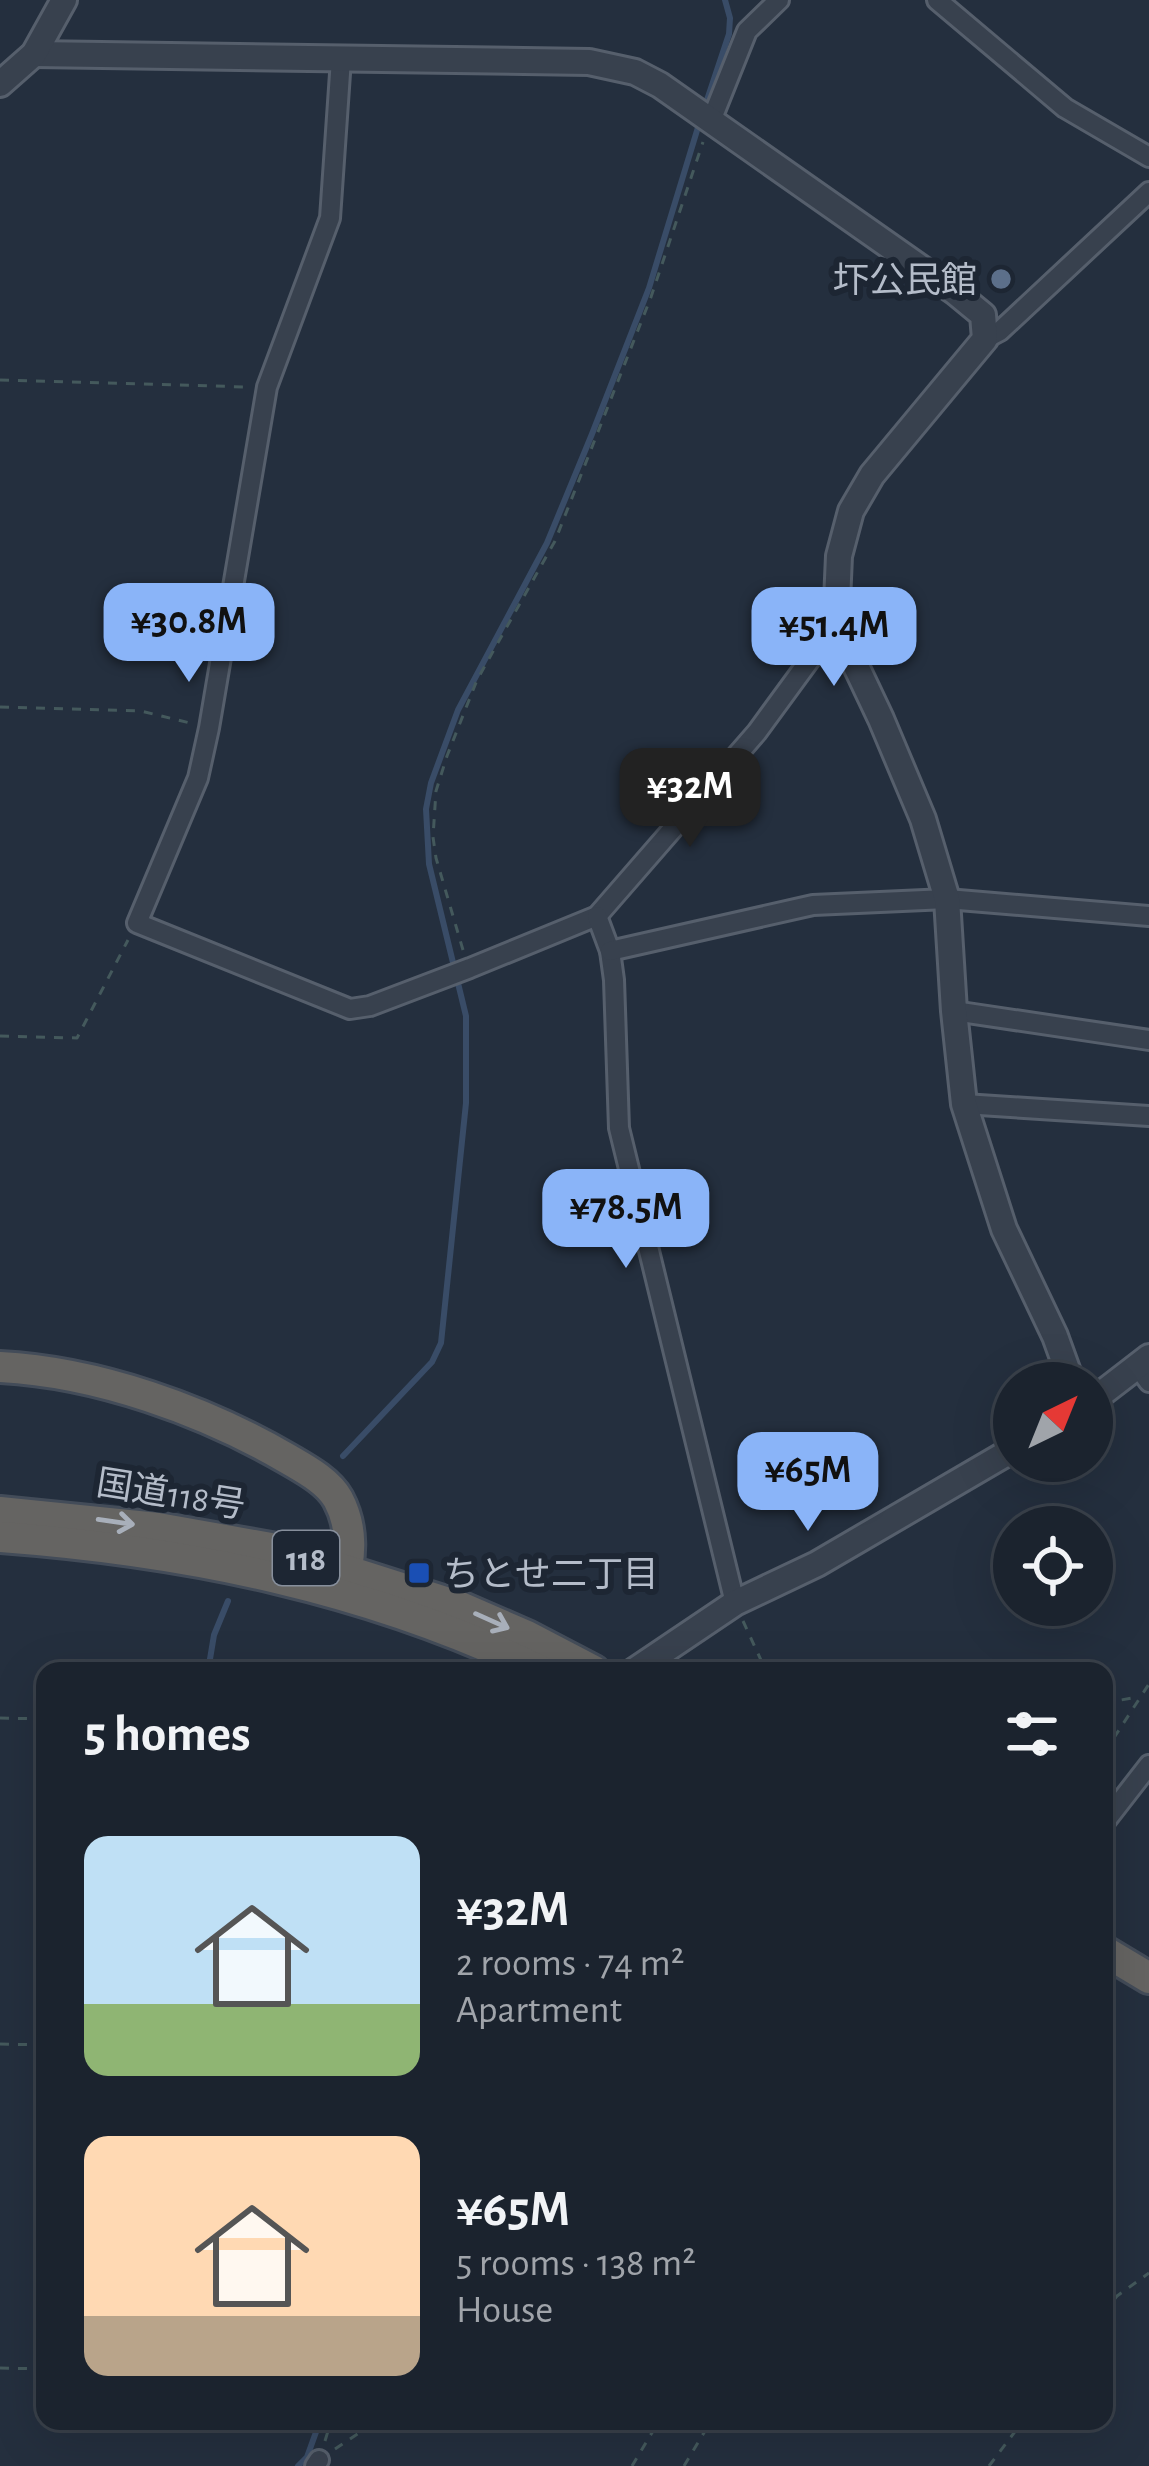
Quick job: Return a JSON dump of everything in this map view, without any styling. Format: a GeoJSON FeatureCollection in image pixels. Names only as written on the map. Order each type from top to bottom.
{"type":"FeatureCollection","features":[{"type":"Feature","properties":{"kind":"highway"},"geometry":{"type":"LineString","coordinates":[[0,1367],[84,1379],[182,1409],[236,1430],[305,1469],[336,1496],[346,1519],[350,1551],[343,1582]]}},
{"type":"Feature","properties":{"kind":"highway","name":"国道118号"},"geometry":{"type":"LineString","coordinates":[[0,1512],[158,1528],[282,1550],[521,1662]]}},
{"type":"Feature","properties":{"kind":"highway","name":"国道118号"},"geometry":{"type":"LineString","coordinates":[[0,1537],[154,1552],[458,1606],[577,1662]]}},
{"type":"Feature","properties":{"kind":"highway"},"geometry":{"type":"LineString","coordinates":[[1113,1956],[1149,1978]]}},
{"type":"Feature","properties":{"kind":"street"},"geometry":{"type":"LineString","coordinates":[[0,84],[34,54],[64,0]]}},
{"type":"Feature","properties":{"kind":"street"},"geometry":{"type":"LineString","coordinates":[[703,116],[748,31],[779,0]]}},
{"type":"Feature","properties":{"kind":"street"},"geometry":{"type":"LineString","coordinates":[[937,0],[1065,108],[1149,157]]}},
{"type":"Feature","properties":{"kind":"street"},"geometry":{"type":"LineString","coordinates":[[34,54],[590,62],[634,72],[971,304],[983,315],[985,339]]}},
{"type":"Feature","properties":{"kind":"street"},"geometry":{"type":"LineString","coordinates":[[341,59],[330,218],[267,387],[198,778],[137,922],[350,1009],[370,1006],[597,916],[757,732],[836,624]]}},
{"type":"Feature","properties":{"kind":"street"},"geometry":{"type":"LineString","coordinates":[[1064,1362],[1004,1229],[964,1105],[947,898],[923,819],[836,624],[839,556],[851,512],[872,475],[985,339],[1000,331],[1149,192]]}},
{"type":"Feature","properties":{"kind":"street"},"geometry":{"type":"LineString","coordinates":[[610,951],[813,904],[947,898],[1149,916]]}},
{"type":"Feature","properties":{"kind":"street"},"geometry":{"type":"LineString","coordinates":[[597,916],[610,951],[617,1010],[620,1128],[735,1603]]}},
{"type":"Feature","properties":{"kind":"street"},"geometry":{"type":"LineString","coordinates":[[954,1011],[1149,1040]]}},
{"type":"Feature","properties":{"kind":"street"},"geometry":{"type":"LineString","coordinates":[[964,1105],[1149,1116]]}},
{"type":"Feature","properties":{"kind":"street"},"geometry":{"type":"LineString","coordinates":[[1113,1388],[1146,1368]]}},
{"type":"Feature","properties":{"kind":"street"},"geometry":{"type":"LineString","coordinates":[[647,1662],[735,1603],[817,1564],[993,1461]]}},
{"type":"Feature","properties":{"kind":"street"},"geometry":{"type":"LineString","coordinates":[[1113,1811],[1149,1765]]}},
{"type":"Feature","properties":{"kind":"path"},"geometry":{"type":"LineString","coordinates":[[462,971],[436,858],[436,791],[477,680],[555,541],[651,297],[703,116]]}},
{"type":"Feature","properties":{"kind":"path"},"geometry":{"type":"LineString","coordinates":[[0,380],[267,387]]}},
{"type":"Feature","properties":{"kind":"path"},"geometry":{"type":"LineString","coordinates":[[0,707],[141,711],[209,728]]}},
{"type":"Feature","properties":{"kind":"path"},"geometry":{"type":"LineString","coordinates":[[0,1036],[76,1037],[137,922]]}},
{"type":"Feature","properties":{"kind":"path"},"geometry":{"type":"LineString","coordinates":[[735,1603],[762,1662]]}},
{"type":"Feature","properties":{"kind":"path"},"geometry":{"type":"LineString","coordinates":[[1113,1739],[1149,1684]]}},
{"type":"Feature","properties":{"kind":"path"},"geometry":{"type":"LineString","coordinates":[[1113,1701],[1140,1696]]}},
{"type":"Feature","properties":{"kind":"path"},"geometry":{"type":"LineString","coordinates":[[0,1718],[36,1719]]}},
{"type":"Feature","properties":{"kind":"path"},"geometry":{"type":"LineString","coordinates":[[0,2044],[36,2045]]}},
{"type":"Feature","properties":{"kind":"path"},"geometry":{"type":"LineString","coordinates":[[1113,2301],[1149,2273]]}},
{"type":"Feature","properties":{"kind":"path"},"geometry":{"type":"LineString","coordinates":[[0,2368],[36,2369]]}},
{"type":"Feature","properties":{"kind":"path"},"geometry":{"type":"LineString","coordinates":[[317,2463],[328,2430]]}},
{"type":"Feature","properties":{"kind":"path"},"geometry":{"type":"LineString","coordinates":[[317,2463],[363,2430]]}},
{"type":"Feature","properties":{"kind":"path"},"geometry":{"type":"LineString","coordinates":[[632,2466],[653,2430]]}},
{"type":"Feature","properties":{"kind":"path"},"geometry":{"type":"LineString","coordinates":[[685,2466],[706,2430]]}},
{"type":"Feature","properties":{"kind":"path"},"geometry":{"type":"LineString","coordinates":[[989,2466],[1016,2430]]}},
{"type":"Feature","properties":{"kind":"waterway"},"geometry":{"type":"LineString","coordinates":[[705,106],[729,34],[725,0]]}},
{"type":"Feature","properties":{"kind":"waterway"},"geometry":{"type":"LineString","coordinates":[[343,1456],[432,1362],[441,1343],[466,1103],[466,1016],[429,864],[426,809],[431,783],[458,710],[547,543],[592,434],[649,288],[699,124]]}},
{"type":"Feature","properties":{"kind":"waterway"},"geometry":{"type":"LineString","coordinates":[[210,1662],[228,1601]]}},
{"type":"Feature","properties":{"kind":"waterway"},"geometry":{"type":"LineString","coordinates":[[298,2466],[307,2457],[317,2430]]}},
{"type":"Feature","properties":{"kind":"place","name":"圷公民館"},"geometry":{"type":"Point","coordinates":[1001,279]}},
{"type":"Feature","properties":{"kind":"place","name":"ちとせ二丁目"},"geometry":{"type":"Point","coordinates":[419,1573]}}]}
